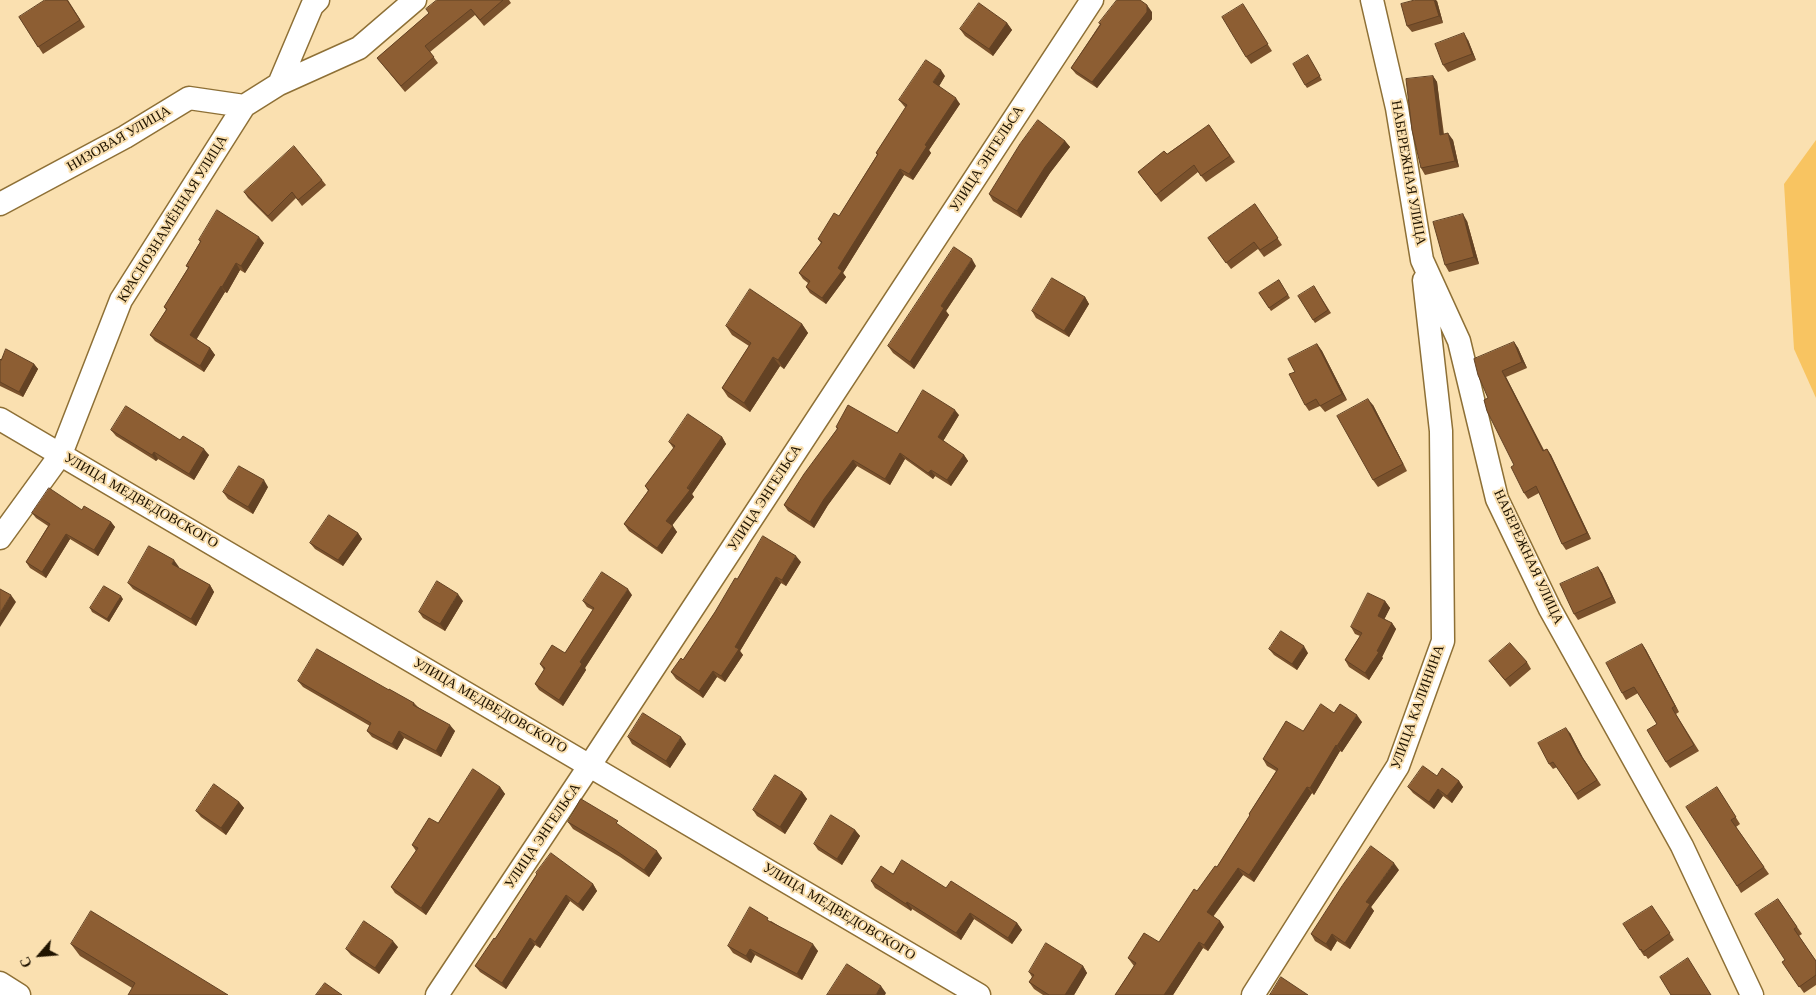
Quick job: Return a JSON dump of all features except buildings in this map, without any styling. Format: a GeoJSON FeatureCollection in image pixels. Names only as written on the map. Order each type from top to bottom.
{"type":"FeatureCollection","features":[{"type":"Feature","properties":{"kind":"street"},"geometry":{"type":"LineString","coordinates":[[279,84],[312,6],[318,0]]}},
{"type":"Feature","properties":{"kind":"street","name":"КРАСНОЗНАМЁННАЯ УЛИЦА"},"geometry":{"type":"LineString","coordinates":[[0,538],[61,454],[121,300],[244,106],[279,84],[359,48],[415,0]]}},
{"type":"Feature","properties":{"kind":"street","name":"УЛИЦА ЭНГЕЛЬСА"},"geometry":{"type":"LineString","coordinates":[[437,995],[1092,0]]}},
{"type":"Feature","properties":{"kind":"street","name":"НАБЕРЕЖНАЯ УЛИЦА"},"geometry":{"type":"LineString","coordinates":[[1372,0],[1397,108],[1422,260],[1458,341],[1497,499],[1550,609],[1682,846],[1752,995]]}},
{"type":"Feature","properties":{"kind":"street","name":"НИЗОВАЯ УЛИЦА"},"geometry":{"type":"LineString","coordinates":[[0,204],[125,137],[189,98],[244,106]]}},
{"type":"Feature","properties":{"kind":"street","name":"УЛИЦА КАЛИНИНА"},"geometry":{"type":"LineString","coordinates":[[1253,995],[1398,766],[1443,641],[1442,431],[1422,260]]}},
{"type":"Feature","properties":{"kind":"street","name":"УЛИЦА МЕДВЕДОВСКОГО"},"geometry":{"type":"LineString","coordinates":[[0,419],[979,995]]}},
{"type":"Feature","properties":{"kind":"street"},"geometry":{"type":"LineString","coordinates":[[0,984],[19,995]]}},
{"type":"Feature","properties":{"kind":"shaded area"},"geometry":{"type":"Polygon","coordinates":[[[1816,140],[1816,398],[1794,349],[1784,184],[1816,140]]]}}]}
